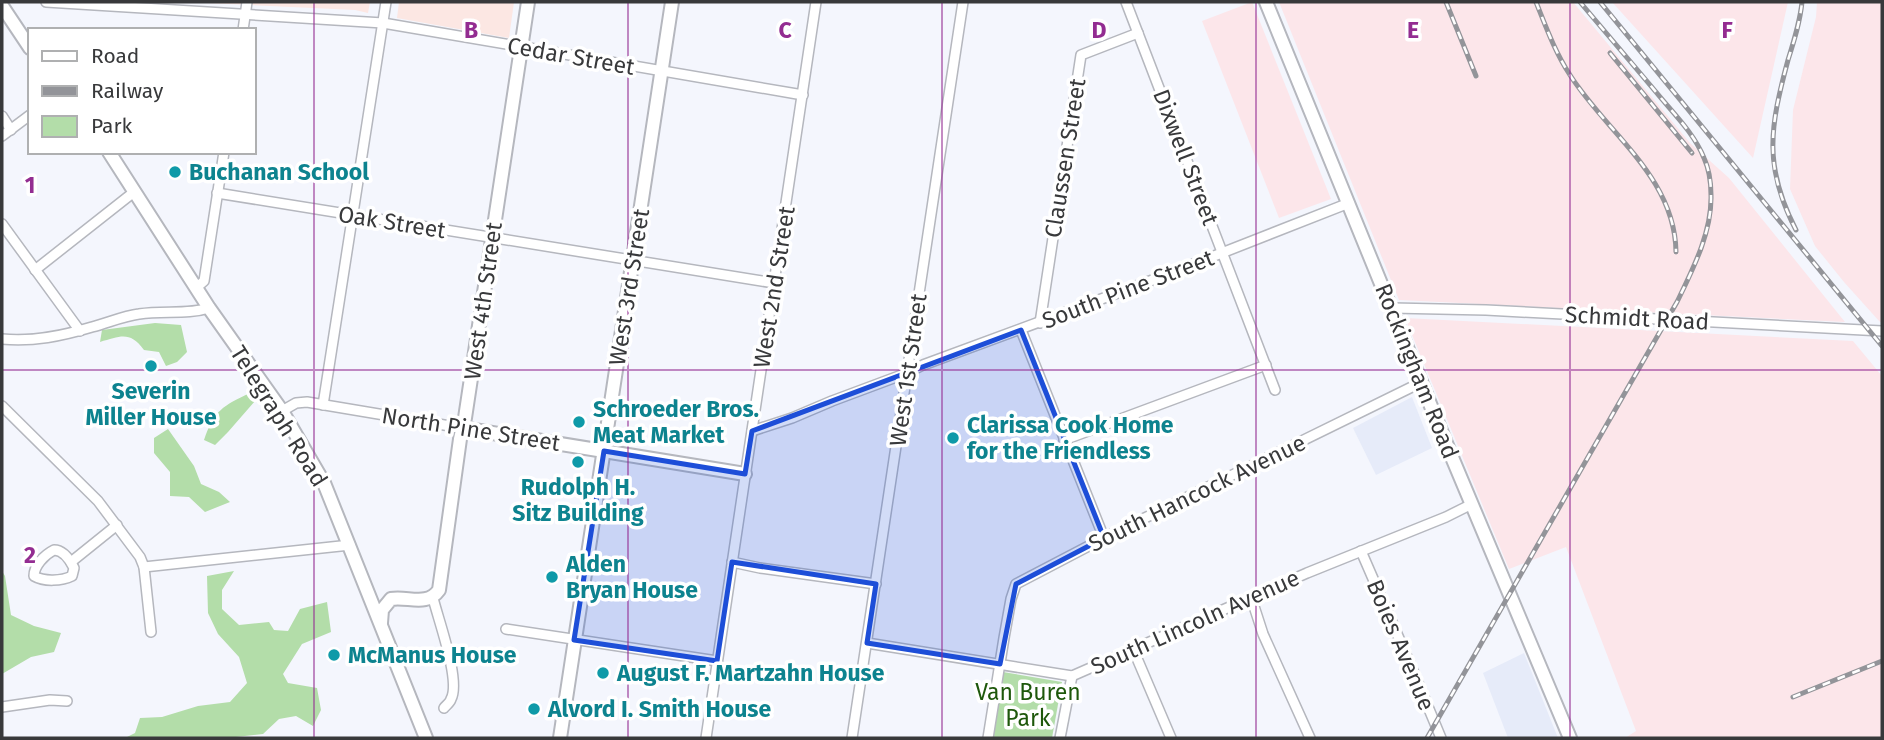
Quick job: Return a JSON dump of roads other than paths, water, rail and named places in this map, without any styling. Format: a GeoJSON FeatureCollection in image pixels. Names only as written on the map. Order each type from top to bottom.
{"type":"FeatureCollection","features":[{"type":"Feature","properties":{"kind":"street","name":"Cedar Street"},"geometry":{"type":"LineString","coordinates":[[46,2],[383,23],[803,95]]}},
{"type":"Feature","properties":{"kind":"street"},"geometry":{"type":"LineString","coordinates":[[243,28],[247,2]]}},
{"type":"Feature","properties":{"kind":"street"},"geometry":{"type":"LineString","coordinates":[[323,405],[386,2]]}},
{"type":"Feature","properties":{"kind":"street","name":"West 4th Street"},"geometry":{"type":"LineString","coordinates":[[433,598],[439,590],[528,2]]}},
{"type":"Feature","properties":{"kind":"street","name":"West 3rd Street"},"geometry":{"type":"LineString","coordinates":[[560,738],[673,2]]}},
{"type":"Feature","properties":{"kind":"street","name":"West 2nd Street"},"geometry":{"type":"LineString","coordinates":[[706,738],[816,2]]}},
{"type":"Feature","properties":{"kind":"street","name":"West 1st Street"},"geometry":{"type":"LineString","coordinates":[[852,738],[963,2]]}},
{"type":"Feature","properties":{"kind":"street","name":"Dixwell Street"},"geometry":{"type":"LineString","coordinates":[[1126,2],[1275,390]]}},
{"type":"Feature","properties":{"kind":"street","name":"Rockingham Road"},"geometry":{"type":"LineString","coordinates":[[1266,2],[1570,738]]}},
{"type":"Feature","properties":{"kind":"street"},"geometry":{"type":"LineString","coordinates":[[2,6],[28,45]]}},
{"type":"Feature","properties":{"kind":"street","name":"Claussen Street"},"geometry":{"type":"LineString","coordinates":[[1040,323],[1081,55],[1138,33]]}},
{"type":"Feature","properties":{"kind":"street"},"geometry":{"type":"LineString","coordinates":[[2,117],[11,130]]}},
{"type":"Feature","properties":{"kind":"street"},"geometry":{"type":"LineString","coordinates":[[2,136],[28,117]]}},
{"type":"Feature","properties":{"kind":"street","name":"Telegraph Road"},"geometry":{"type":"LineString","coordinates":[[110,154],[209,307],[282,411],[324,483],[426,738]]}},
{"type":"Feature","properties":{"kind":"street"},"geometry":{"type":"LineString","coordinates":[[197,287],[204,282],[224,154]]}},
{"type":"Feature","properties":{"kind":"street"},"geometry":{"type":"LineString","coordinates":[[35,270],[134,192]]}},
{"type":"Feature","properties":{"kind":"street","name":"Oak Street"},"geometry":{"type":"LineString","coordinates":[[217,194],[774,284]]}},
{"type":"Feature","properties":{"kind":"street","name":"South Pine Street"},"geometry":{"type":"LineString","coordinates":[[907,373],[1349,203]]}},
{"type":"Feature","properties":{"kind":"street"},"geometry":{"type":"LineString","coordinates":[[2,225],[80,331]]}},
{"type":"Feature","properties":{"kind":"street"},"geometry":{"type":"LineString","coordinates":[[2,340],[23,341],[58,337],[136,314],[199,311],[209,307]]}},
{"type":"Feature","properties":{"kind":"street","name":"Schmidt Road"},"geometry":{"type":"LineString","coordinates":[[1391,308],[1486,310],[1882,331]]}},
{"type":"Feature","properties":{"kind":"street"},"geometry":{"type":"LineString","coordinates":[[1021,330],[1104,538]]}},
{"type":"Feature","properties":{"kind":"street"},"geometry":{"type":"LineString","coordinates":[[1065,440],[1265,365]]}},
{"type":"Feature","properties":{"kind":"street"},"geometry":{"type":"LineString","coordinates":[[752,431],[907,373]]}},
{"type":"Feature","properties":{"kind":"street","name":"South Hancock Avenue"},"geometry":{"type":"LineString","coordinates":[[999,664],[1016,584],[1422,382]]}},
{"type":"Feature","properties":{"kind":"street","name":"North Pine Street"},"geometry":{"type":"LineString","coordinates":[[282,411],[296,403],[307,402],[745,474]]}},
{"type":"Feature","properties":{"kind":"street"},"geometry":{"type":"LineString","coordinates":[[2,407],[79,480],[140,557],[144,567],[151,632]]}},
{"type":"Feature","properties":{"kind":"street","name":"South Lincoln Avenue"},"geometry":{"type":"LineString","coordinates":[[867,643],[1072,676],[1472,504]]}},
{"type":"Feature","properties":{"kind":"street"},"geometry":{"type":"LineString","coordinates":[[71,562],[117,525]]}},
{"type":"Feature","properties":{"kind":"street"},"geometry":{"type":"LineString","coordinates":[[144,567],[350,545]]}},
{"type":"Feature","properties":{"kind":"street"},"geometry":{"type":"LineString","coordinates":[[58,550],[71,562],[74,572],[68,578],[44,580],[34,576],[35,569],[50,552],[58,550]]}},
{"type":"Feature","properties":{"kind":"street","name":"Boies Avenue"},"geometry":{"type":"LineString","coordinates":[[1361,551],[1441,738]]}},
{"type":"Feature","properties":{"kind":"street"},"geometry":{"type":"LineString","coordinates":[[732,562],[876,584]]}},
{"type":"Feature","properties":{"kind":"street"},"geometry":{"type":"LineString","coordinates":[[368,590],[391,599],[433,598],[448,652],[454,688],[452,699],[444,708]]}},
{"type":"Feature","properties":{"kind":"street"},"geometry":{"type":"LineString","coordinates":[[1251,597],[1263,634],[1310,738]]}},
{"type":"Feature","properties":{"kind":"street"},"geometry":{"type":"LineString","coordinates":[[381,623],[382,610],[391,599]]}},
{"type":"Feature","properties":{"kind":"street"},"geometry":{"type":"LineString","coordinates":[[506,629],[717,661]]}},
{"type":"Feature","properties":{"kind":"street"},"geometry":{"type":"LineString","coordinates":[[1133,649],[1171,738]]}},
{"type":"Feature","properties":{"kind":"street"},"geometry":{"type":"LineString","coordinates":[[988,738],[999,664]]}},
{"type":"Feature","properties":{"kind":"street"},"geometry":{"type":"LineString","coordinates":[[1060,738],[1072,676]]}},
{"type":"Feature","properties":{"kind":"street"},"geometry":{"type":"LineString","coordinates":[[2,707],[50,699],[67,701]]}},
{"type":"Feature","properties":{"kind":"railway"},"geometry":{"type":"LineString","coordinates":[[1446,2],[1476,76]]}},
{"type":"Feature","properties":{"kind":"railway"},"geometry":{"type":"LineString","coordinates":[[1536,2],[1555,48],[1570,75],[1652,178],[1673,225],[1676,252]]}},
{"type":"Feature","properties":{"kind":"railway"},"geometry":{"type":"LineString","coordinates":[[1427,738],[1677,302],[1700,250],[1708,223],[1710,180],[1695,140],[1580,2]]}},
{"type":"Feature","properties":{"kind":"railway"},"geometry":{"type":"LineString","coordinates":[[1600,2],[1882,346]]}},
{"type":"Feature","properties":{"kind":"railway"},"geometry":{"type":"LineString","coordinates":[[1796,230],[1778,186],[1773,146],[1777,106],[1802,2]]}},
{"type":"Feature","properties":{"kind":"railway"},"geometry":{"type":"LineString","coordinates":[[1610,53],[1692,153]]}},
{"type":"Feature","properties":{"kind":"railway"},"geometry":{"type":"LineString","coordinates":[[1793,697],[1882,661]]}},
{"type":"Feature","properties":{"kind":"place","name":"Buchanan School"},"geometry":{"type":"Point","coordinates":[175,172]}},
{"type":"Feature","properties":{"kind":"place","name":"Severin Miller House"},"geometry":{"type":"Point","coordinates":[151,366]}},
{"type":"Feature","properties":{"kind":"place","name":"Schroeder Bros. Meat Market"},"geometry":{"type":"Point","coordinates":[579,422]}},
{"type":"Feature","properties":{"kind":"place","name":"Clarissa Cook Home for the Friendless"},"geometry":{"type":"Point","coordinates":[953,438]}},
{"type":"Feature","properties":{"kind":"place","name":"Rudolph H. Sitz Building"},"geometry":{"type":"Point","coordinates":[578,462]}},
{"type":"Feature","properties":{"kind":"place","name":"Alden Bryan House"},"geometry":{"type":"Point","coordinates":[552,577]}},
{"type":"Feature","properties":{"kind":"place","name":"McManus House"},"geometry":{"type":"Point","coordinates":[334,655]}},
{"type":"Feature","properties":{"kind":"place","name":"August F. Martzahn House"},"geometry":{"type":"Point","coordinates":[603,673]}},
{"type":"Feature","properties":{"kind":"place","name":"Alvord I. Smith House"},"geometry":{"type":"Point","coordinates":[534,709]}},
{"type":"Feature","properties":{"kind":"park label","name":"Van Buren Park"},"geometry":{"type":"Point","coordinates":[1028,705]}}]}
